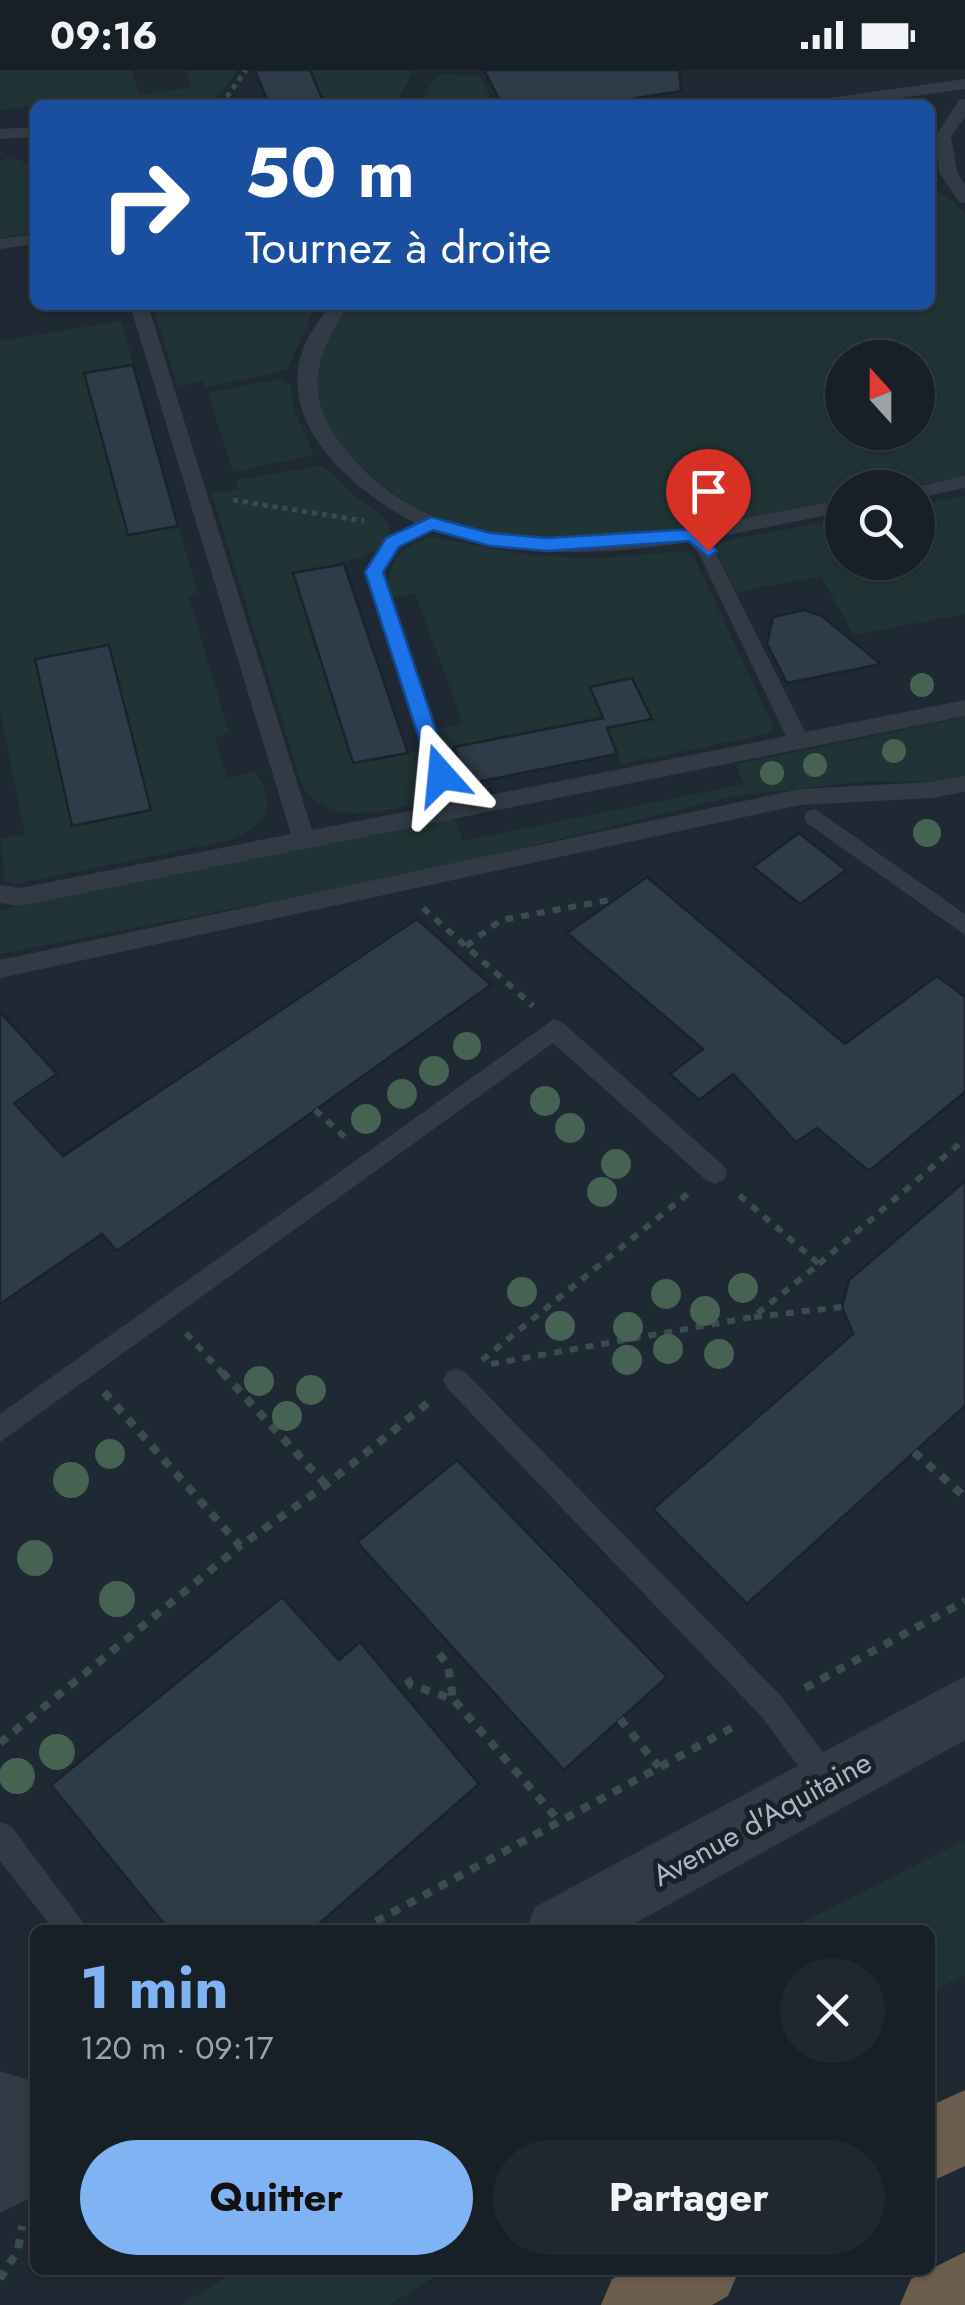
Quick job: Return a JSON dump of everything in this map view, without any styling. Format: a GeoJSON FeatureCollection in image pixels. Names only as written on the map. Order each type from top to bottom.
{"type":"FeatureCollection","features":[{"type":"Feature","properties":{"kind":"highway"},"geometry":{"type":"LineString","coordinates":[[935,2143],[965,2126]]}},
{"type":"Feature","properties":{"kind":"highway"},"geometry":{"type":"LineString","coordinates":[[638,2305],[693,2275]]}},
{"type":"Feature","properties":{"kind":"highway"},"geometry":{"type":"LineString","coordinates":[[937,2305],[965,2289]]}},
{"type":"Feature","properties":{"kind":"street","name":"Avenue d'Aquitaine"},"geometry":{"type":"LineString","coordinates":[[567,1925],[830,1784],[965,1706]]}},
{"type":"Feature","properties":{"kind":"street"},"geometry":{"type":"LineString","coordinates":[[0,2106],[30,2115]]}},
{"type":"Feature","properties":{"kind":"street"},"geometry":{"type":"LineString","coordinates":[[0,2179],[30,2158]]}},
{"type":"Feature","properties":{"kind":"lane"},"geometry":{"type":"LineString","coordinates":[[850,100],[965,84]]}},
{"type":"Feature","properties":{"kind":"lane"},"geometry":{"type":"LineString","coordinates":[[965,104],[943,136],[939,171],[965,198]]}},
{"type":"Feature","properties":{"kind":"lane"},"geometry":{"type":"LineString","coordinates":[[0,244],[30,239]]}},
{"type":"Feature","properties":{"kind":"lane"},"geometry":{"type":"LineString","coordinates":[[141,310],[304,840]]}},
{"type":"Feature","properties":{"kind":"lane"},"geometry":{"type":"LineString","coordinates":[[336,310],[309,356],[307,388],[312,414],[353,470],[425,527],[490,540],[547,544],[694,535],[825,509]]}},
{"type":"Feature","properties":{"kind":"lane"},"geometry":{"type":"LineString","coordinates":[[935,488],[965,482]]}},
{"type":"Feature","properties":{"kind":"lane"},"geometry":{"type":"LineString","coordinates":[[425,527],[392,542],[374,572],[452,809]]}},
{"type":"Feature","properties":{"kind":"lane"},"geometry":{"type":"LineString","coordinates":[[694,535],[708,551],[799,741]]}},
{"type":"Feature","properties":{"kind":"lane"},"geometry":{"type":"LineString","coordinates":[[0,894],[20,897],[965,708]]}},
{"type":"Feature","properties":{"kind":"lane"},"geometry":{"type":"LineString","coordinates":[[0,970],[800,797],[932,790],[965,784]]}},
{"type":"Feature","properties":{"kind":"lane"},"geometry":{"type":"LineString","coordinates":[[815,817],[965,926]]}},
{"type":"Feature","properties":{"kind":"lane"},"geometry":{"type":"LineString","coordinates":[[0,1430],[554,1029],[714,1173]]}},
{"type":"Feature","properties":{"kind":"lane"},"geometry":{"type":"LineString","coordinates":[[456,1380],[771,1706],[830,1784]]}},
{"type":"Feature","properties":{"kind":"lane"},"geometry":{"type":"LineString","coordinates":[[0,1837],[70,1925]]}},
{"type":"Feature","properties":{"kind":"path"},"geometry":{"type":"LineString","coordinates":[[225,100],[246,70]]}},
{"type":"Feature","properties":{"kind":"path"},"geometry":{"type":"LineString","coordinates":[[198,495],[425,527]]}},
{"type":"Feature","properties":{"kind":"path"},"geometry":{"type":"LineString","coordinates":[[404,884],[419,904],[546,1017],[554,1029]]}},
{"type":"Feature","properties":{"kind":"path"},"geometry":{"type":"LineString","coordinates":[[466,946],[500,920],[615,899]]}},
{"type":"Feature","properties":{"kind":"path"},"geometry":{"type":"LineString","coordinates":[[754,1317],[965,1139]]}},
{"type":"Feature","properties":{"kind":"path"},"geometry":{"type":"LineString","coordinates":[[819,1264],[714,1173],[473,1368],[754,1317],[842,1306]]}},
{"type":"Feature","properties":{"kind":"path"},"geometry":{"type":"LineString","coordinates":[[165,1310],[326,1485]]}},
{"type":"Feature","properties":{"kind":"path"},"geometry":{"type":"LineString","coordinates":[[84,1369],[240,1546]]}},
{"type":"Feature","properties":{"kind":"path"},"geometry":{"type":"LineString","coordinates":[[0,1743],[240,1546],[326,1485],[456,1380]]}},
{"type":"Feature","properties":{"kind":"path"},"geometry":{"type":"LineString","coordinates":[[914,1452],[965,1497]]}},
{"type":"Feature","properties":{"kind":"path"},"geometry":{"type":"LineString","coordinates":[[369,1925],[965,1601]]}},
{"type":"Feature","properties":{"kind":"path"},"geometry":{"type":"LineString","coordinates":[[439,1654],[448,1665],[453,1699]]}},
{"type":"Feature","properties":{"kind":"path"},"geometry":{"type":"LineString","coordinates":[[406,1680],[453,1699],[560,1822]]}},
{"type":"Feature","properties":{"kind":"path"},"geometry":{"type":"LineString","coordinates":[[620,1720],[659,1767]]}},
{"type":"Feature","properties":{"kind":"shaded area"},"geometry":{"type":"Polygon","coordinates":[[[0,70],[131,70],[140,95],[192,87],[186,70],[237,70],[216,100],[30,100],[30,106],[0,110],[0,70]]]}},
{"type":"Feature","properties":{"kind":"shaded area"},"geometry":{"type":"Polygon","coordinates":[[[310,70],[414,70],[398,100],[305,100],[310,70]]]}},
{"type":"Feature","properties":{"kind":"shaded area"},"geometry":{"type":"Polygon","coordinates":[[[436,76],[480,77],[492,100],[422,100],[436,76]]]}},
{"type":"Feature","properties":{"kind":"shaded area"},"geometry":{"type":"Polygon","coordinates":[[[9,156],[30,164],[30,233],[0,238],[0,163],[9,156]]]}},
{"type":"Feature","properties":{"kind":"shaded area"},"geometry":{"type":"Polygon","coordinates":[[[935,190],[965,214],[965,477],[935,482],[935,470],[825,470],[825,502],[726,522],[599,539],[536,539],[476,530],[421,510],[372,476],[344,449],[331,431],[319,398],[319,365],[329,334],[344,310],[935,310],[935,190]]]}},
{"type":"Feature","properties":{"kind":"shaded area"},"geometry":{"type":"Polygon","coordinates":[[[154,310],[314,310],[287,370],[206,387],[203,381],[178,386],[154,310]]]}},
{"type":"Feature","properties":{"kind":"shaded area"},"geometry":{"type":"Polygon","coordinates":[[[122,321],[133,365],[129,535],[178,526],[198,593],[188,595],[229,733],[215,737],[227,778],[256,772],[267,797],[264,815],[240,835],[227,841],[15,884],[5,880],[0,839],[25,834],[0,710],[0,341],[122,321]],[[109,645],[35,659],[72,826],[151,809],[109,645]]]}},
{"type":"Feature","properties":{"kind":"shaded area"},"geometry":{"type":"Polygon","coordinates":[[[279,379],[291,385],[294,409],[314,455],[233,472],[208,393],[279,379]]]}},
{"type":"Feature","properties":{"kind":"shaded area"},"geometry":{"type":"Polygon","coordinates":[[[320,466],[383,517],[390,532],[385,543],[371,552],[293,574],[353,763],[418,751],[430,787],[427,799],[419,804],[372,812],[342,812],[315,800],[303,788],[212,494],[238,489],[236,480],[320,466]]]}},
{"type":"Feature","properties":{"kind":"shaded area"},"geometry":{"type":"Polygon","coordinates":[[[965,496],[965,614],[854,635],[821,576],[737,592],[717,553],[718,544],[728,540],[825,522],[825,580],[935,580],[935,502],[965,496]]]}},
{"type":"Feature","properties":{"kind":"shaded area"},"geometry":{"type":"Polygon","coordinates":[[[432,537],[533,556],[601,558],[687,551],[694,557],[774,728],[768,734],[621,764],[607,728],[652,719],[632,678],[590,688],[603,718],[444,750],[436,729],[463,723],[415,593],[390,598],[389,586],[397,558],[412,545],[432,537]]]}},
{"type":"Feature","properties":{"kind":"shaded area"},"geometry":{"type":"Polygon","coordinates":[[[965,717],[965,776],[946,782],[866,781],[736,796],[423,872],[0,954],[0,910],[454,818],[463,841],[744,784],[735,764],[965,717]]]}},
{"type":"Feature","properties":{"kind":"shaded area"},"geometry":{"type":"Polygon","coordinates":[[[965,1840],[965,1975],[935,1990],[935,1925],[798,1925],[965,1840]]]}},
{"type":"Feature","properties":{"kind":"shaded area"},"geometry":{"type":"Polygon","coordinates":[[[229,2275],[438,2275],[389,2305],[181,2305],[229,2275]]]}},
{"type":"Feature","properties":{"kind":"building"},"geometry":{"type":"Polygon","coordinates":[[[255,70],[310,70],[323,100],[267,100],[255,70]]]}},
{"type":"Feature","properties":{"kind":"building"},"geometry":{"type":"Polygon","coordinates":[[[484,70],[679,70],[681,91],[624,100],[499,100],[484,70]]]}},
{"type":"Feature","properties":{"kind":"building"},"geometry":{"type":"Polygon","coordinates":[[[133,365],[178,526],[128,535],[84,373],[133,365]]]}},
{"type":"Feature","properties":{"kind":"building"},"geometry":{"type":"Polygon","coordinates":[[[344,564],[408,753],[353,763],[293,573],[344,564]]]}},
{"type":"Feature","properties":{"kind":"building"},"geometry":{"type":"Polygon","coordinates":[[[804,610],[822,616],[881,664],[787,683],[767,644],[773,617],[804,610]]]}},
{"type":"Feature","properties":{"kind":"building"},"geometry":{"type":"Polygon","coordinates":[[[109,645],[151,810],[72,826],[35,659],[109,645]]]}},
{"type":"Feature","properties":{"kind":"building"},"geometry":{"type":"Polygon","coordinates":[[[632,678],[652,719],[607,728],[617,754],[467,784],[454,747],[603,718],[590,687],[632,678]]]}},
{"type":"Feature","properties":{"kind":"building"},"geometry":{"type":"Polygon","coordinates":[[[799,833],[846,870],[800,904],[753,867],[799,833]]]}},
{"type":"Feature","properties":{"kind":"building"},"geometry":{"type":"Polygon","coordinates":[[[647,877],[845,1044],[937,976],[965,997],[965,1092],[869,1171],[817,1128],[796,1142],[733,1074],[699,1100],[670,1074],[703,1049],[567,933],[647,877]]]}},
{"type":"Feature","properties":{"kind":"building"},"geometry":{"type":"Polygon","coordinates":[[[417,919],[491,985],[117,1251],[102,1234],[0,1304],[0,1012],[57,1074],[14,1103],[63,1156],[417,919]]]}},
{"type":"Feature","properties":{"kind":"building"},"geometry":{"type":"Polygon","coordinates":[[[965,1181],[965,1406],[747,1604],[653,1509],[853,1334],[842,1307],[849,1280],[965,1181]]]}},
{"type":"Feature","properties":{"kind":"building"},"geometry":{"type":"Polygon","coordinates":[[[457,1460],[667,1677],[564,1770],[357,1542],[457,1460]]]}},
{"type":"Feature","properties":{"kind":"building"},"geometry":{"type":"Polygon","coordinates":[[[282,1597],[339,1660],[360,1642],[479,1784],[318,1925],[165,1925],[51,1785],[282,1597]]]}},
{"type":"Feature","properties":{"kind":"route"},"geometry":{"type":"LineString","coordinates":[[441,775],[374,572],[392,542],[431,523],[490,540],[547,544],[598,544],[694,535],[708,551]]}}]}
